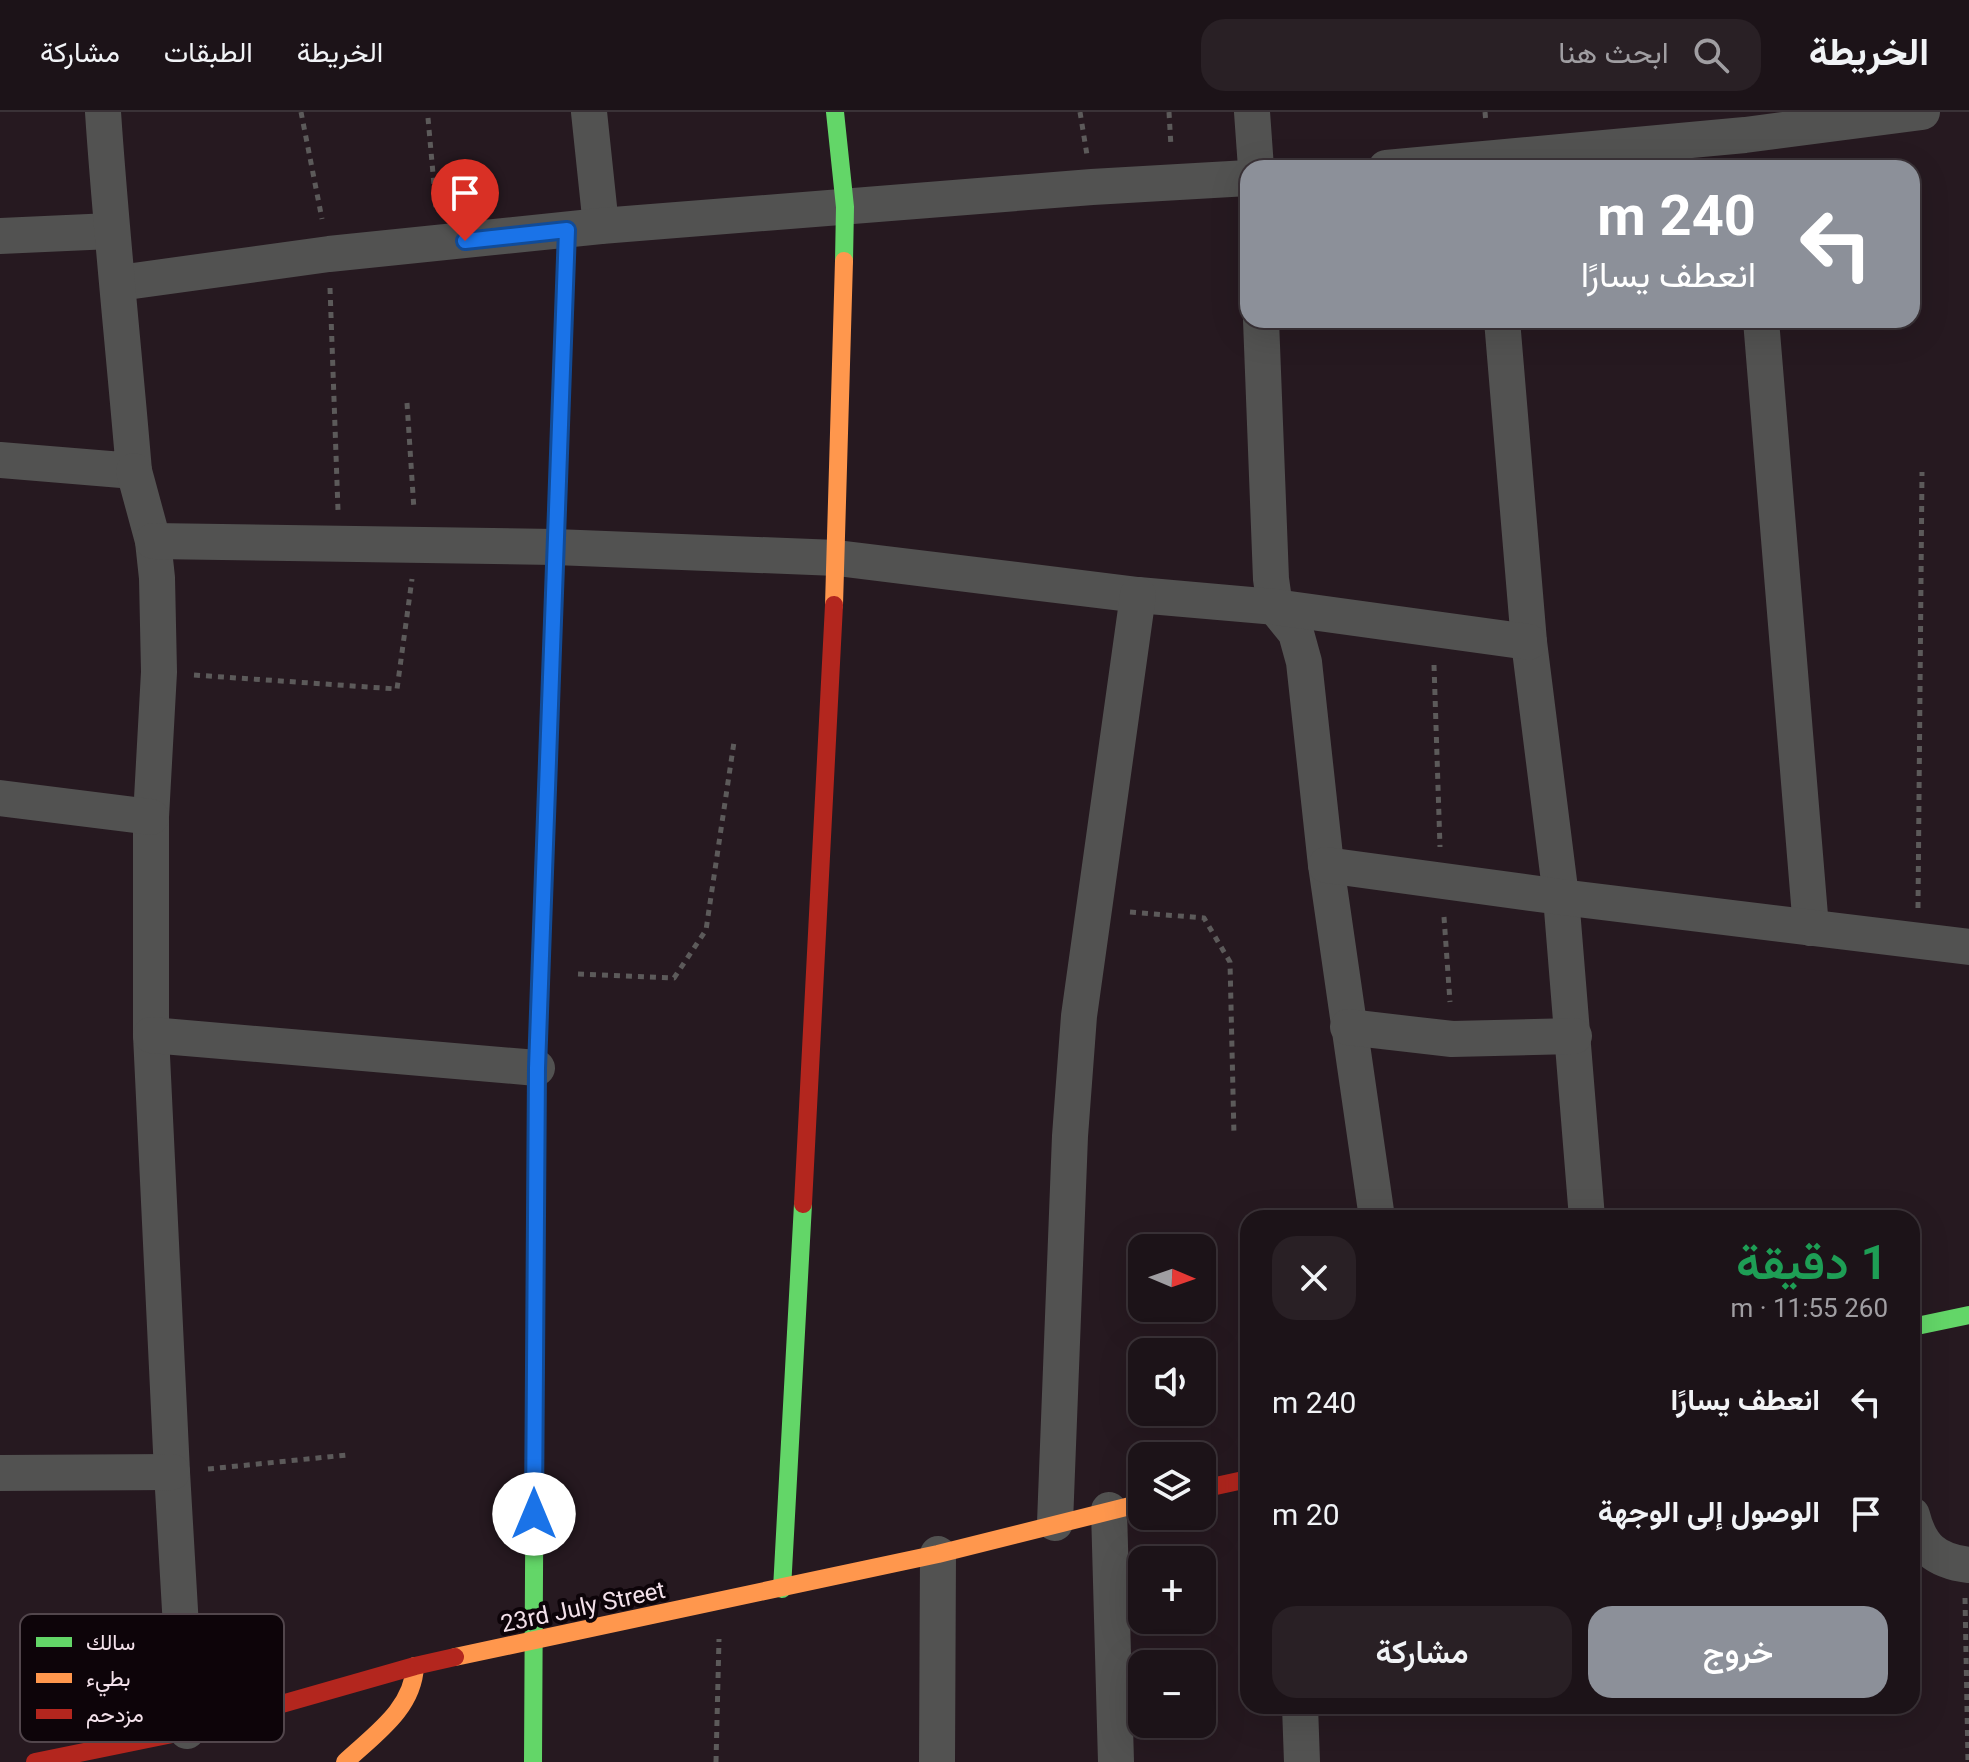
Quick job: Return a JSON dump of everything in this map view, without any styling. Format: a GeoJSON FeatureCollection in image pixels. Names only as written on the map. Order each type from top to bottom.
{"type":"FeatureCollection","features":[{"type":"Feature","properties":{"kind":"street"},"geometry":{"type":"LineString","coordinates":[[103,112],[134,471],[153,541],[157,578],[159,672],[151,817],[151,1035],[180,1614]]}},
{"type":"Feature","properties":{"kind":"street"},"geometry":{"type":"LineString","coordinates":[[533,1762],[540,973],[555,547],[584,228],[589,112]]}},
{"type":"Feature","properties":{"kind":"street"},"geometry":{"type":"LineString","coordinates":[[782,1589],[837,558],[845,207],[835,112]]}},
{"type":"Feature","properties":{"kind":"street"},"geometry":{"type":"LineString","coordinates":[[1252,112],[1255,160]]}},
{"type":"Feature","properties":{"kind":"street"},"geometry":{"type":"LineString","coordinates":[[1529,160],[1746,138],[1922,112]]}},
{"type":"Feature","properties":{"kind":"street"},"geometry":{"type":"LineString","coordinates":[[119,283],[329,254],[584,228],[1092,187],[1240,178]]}},
{"type":"Feature","properties":{"kind":"street"},"geometry":{"type":"LineString","coordinates":[[0,236],[111,231]]}},
{"type":"Feature","properties":{"kind":"street"},"geometry":{"type":"LineString","coordinates":[[1261,328],[1268,542],[1275,607],[1296,633],[1300,643],[1326,865],[1376,1210]]}},
{"type":"Feature","properties":{"kind":"street"},"geometry":{"type":"LineString","coordinates":[[1503,328],[1529,642],[1561,897],[1586,1210]]}},
{"type":"Feature","properties":{"kind":"street"},"geometry":{"type":"LineString","coordinates":[[1762,328],[1811,928]]}},
{"type":"Feature","properties":{"kind":"street"},"geometry":{"type":"LineString","coordinates":[[0,460],[134,471]]}},
{"type":"Feature","properties":{"kind":"street"},"geometry":{"type":"LineString","coordinates":[[153,541],[555,547],[837,558],[1138,595],[1275,607],[1529,642]]}},
{"type":"Feature","properties":{"kind":"street"},"geometry":{"type":"LineString","coordinates":[[1055,1523],[1070,1136],[1079,1016],[1138,595]]}},
{"type":"Feature","properties":{"kind":"street"},"geometry":{"type":"LineString","coordinates":[[0,798],[151,817]]}},
{"type":"Feature","properties":{"kind":"street"},"geometry":{"type":"LineString","coordinates":[[1326,865],[1969,947]]}},
{"type":"Feature","properties":{"kind":"street"},"geometry":{"type":"LineString","coordinates":[[1348,1027],[1452,1039],[1574,1036]]}},
{"type":"Feature","properties":{"kind":"street"},"geometry":{"type":"LineString","coordinates":[[151,1035],[537,1068]]}},
{"type":"Feature","properties":{"kind":"street"},"geometry":{"type":"LineString","coordinates":[[1920,1325],[1969,1315]]}},
{"type":"Feature","properties":{"kind":"street"},"geometry":{"type":"LineString","coordinates":[[0,1473],[172,1472]]}},
{"type":"Feature","properties":{"kind":"street"},"geometry":{"type":"LineString","coordinates":[[1216,1486],[1240,1481]]}},
{"type":"Feature","properties":{"kind":"street"},"geometry":{"type":"LineString","coordinates":[[1116,1762],[1125,1506]]}},
{"type":"Feature","properties":{"kind":"street","name":"23rd July Street"},"geometry":{"type":"LineString","coordinates":[[284,1703],[415,1666],[938,1554],[1125,1506]]}},
{"type":"Feature","properties":{"kind":"street"},"geometry":{"type":"LineString","coordinates":[[1920,1539],[1928,1550],[1967,1565]]}},
{"type":"Feature","properties":{"kind":"street"},"geometry":{"type":"LineString","coordinates":[[937,1762],[938,1554]]}},
{"type":"Feature","properties":{"kind":"street"},"geometry":{"type":"LineString","coordinates":[[345,1762],[402,1708],[414,1684],[415,1666]]}},
{"type":"Feature","properties":{"kind":"street"},"geometry":{"type":"LineString","coordinates":[[1300,1714],[1302,1762]]}},
{"type":"Feature","properties":{"kind":"street","name":"23rd July Street"},"geometry":{"type":"LineString","coordinates":[[35,1762],[133,1742]]}},
{"type":"Feature","properties":{"kind":"path"},"geometry":{"type":"LineString","coordinates":[[301,112],[329,254],[339,543]]}},
{"type":"Feature","properties":{"kind":"path"},"geometry":{"type":"LineString","coordinates":[[428,118],[439,244]]}},
{"type":"Feature","properties":{"kind":"path"},"geometry":{"type":"LineString","coordinates":[[159,672],[397,689],[417,545],[407,403]]}},
{"type":"Feature","properties":{"kind":"path"},"geometry":{"type":"LineString","coordinates":[[1917,941],[1922,472]]}},
{"type":"Feature","properties":{"kind":"path"},"geometry":{"type":"LineString","coordinates":[[1433,628],[1442,881],[1452,1039]]}},
{"type":"Feature","properties":{"kind":"path"},"geometry":{"type":"LineString","coordinates":[[540,973],[674,978],[706,930],[734,742]]}},
{"type":"Feature","properties":{"kind":"path"},"geometry":{"type":"LineString","coordinates":[[1092,909],[1204,918],[1230,962],[1234,1136]]}},
{"type":"Feature","properties":{"kind":"path"},"geometry":{"type":"LineString","coordinates":[[172,1472],[347,1455]]}},
{"type":"Feature","properties":{"kind":"path"},"geometry":{"type":"LineString","coordinates":[[1967,1565],[1968,1762]]}},
{"type":"Feature","properties":{"kind":"path"},"geometry":{"type":"LineString","coordinates":[[716,1762],[720,1602]]}},
{"type":"Feature","properties":{"kind":"traffic: fast"},"geometry":{"type":"LineString","coordinates":[[835,112],[845,207],[844,261]]}},
{"type":"Feature","properties":{"kind":"traffic: fast"},"geometry":{"type":"LineString","coordinates":[[545,848],[567,230]]}},
{"type":"Feature","properties":{"kind":"traffic: fast"},"geometry":{"type":"LineString","coordinates":[[533,1762],[536,1201]]}},
{"type":"Feature","properties":{"kind":"traffic: fast"},"geometry":{"type":"LineString","coordinates":[[782,1589],[803,1204]]}},
{"type":"Feature","properties":{"kind":"traffic: fast"},"geometry":{"type":"LineString","coordinates":[[1920,1325],[1969,1315]]}},
{"type":"Feature","properties":{"kind":"traffic: slow"},"geometry":{"type":"LineString","coordinates":[[834,605],[844,261]]}},
{"type":"Feature","properties":{"kind":"traffic: slow"},"geometry":{"type":"LineString","coordinates":[[536,1201],[545,848]]}},
{"type":"Feature","properties":{"kind":"traffic: slow"},"geometry":{"type":"LineString","coordinates":[[455,1657],[938,1554],[1128,1506]]}},
{"type":"Feature","properties":{"kind":"traffic: slow"},"geometry":{"type":"LineString","coordinates":[[345,1762],[380,1731],[400,1708],[413,1681],[415,1666]]}},
{"type":"Feature","properties":{"kind":"traffic: jam"},"geometry":{"type":"LineString","coordinates":[[803,1204],[834,605]]}},
{"type":"Feature","properties":{"kind":"traffic: jam"},"geometry":{"type":"LineString","coordinates":[[1216,1486],[1240,1481]]}},
{"type":"Feature","properties":{"kind":"traffic: jam"},"geometry":{"type":"LineString","coordinates":[[284,1703],[455,1657]]}},
{"type":"Feature","properties":{"kind":"traffic: jam"},"geometry":{"type":"LineString","coordinates":[[35,1762],[133,1742]]}},
{"type":"Feature","properties":{"kind":"route"},"geometry":{"type":"LineString","coordinates":[[465,241],[567,230],[537,1068],[534,1514]]}}]}
